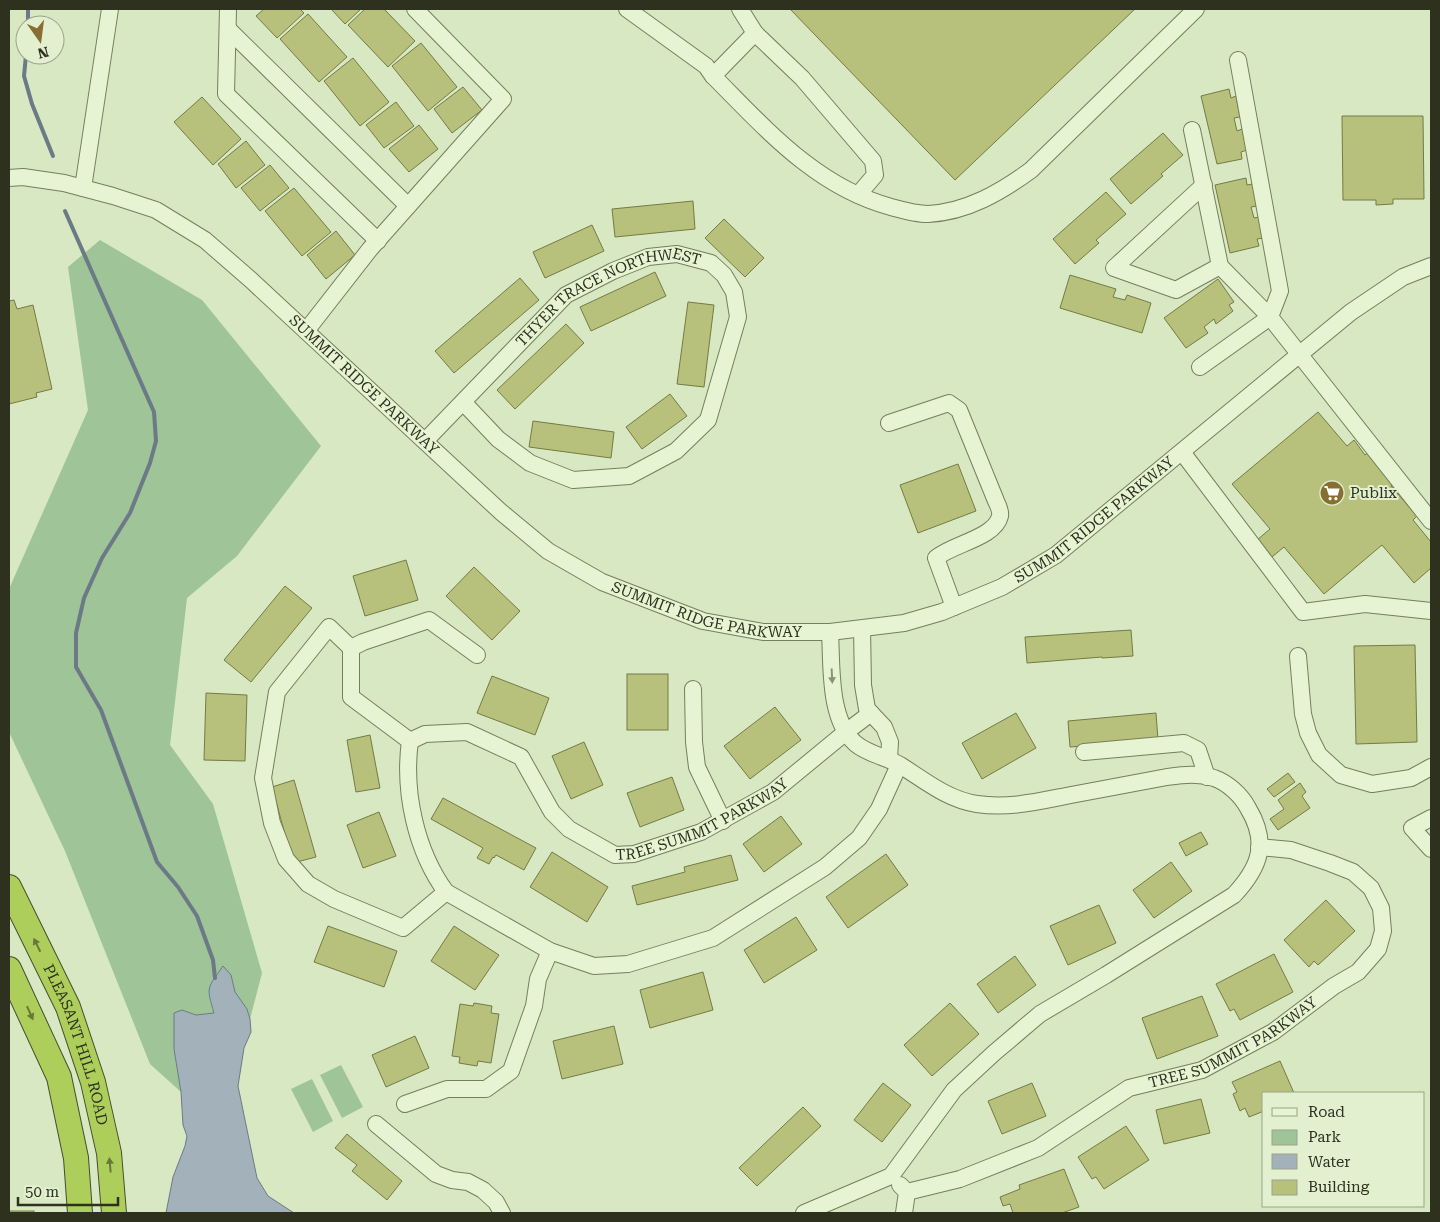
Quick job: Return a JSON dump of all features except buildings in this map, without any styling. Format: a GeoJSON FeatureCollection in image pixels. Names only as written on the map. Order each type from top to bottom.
{"type":"FeatureCollection","features":[{"type":"Feature","properties":{"kind":"highway","name":"PLEASANT HILL ROAD"},"geometry":{"type":"LineString","coordinates":[[9,887],[68,1007],[93,1082],[109,1153],[114,1213]]}},
{"type":"Feature","properties":{"kind":"highway","name":"PLEASANT HILL ROAD"},"geometry":{"type":"LineString","coordinates":[[9,969],[59,1077],[76,1158],[80,1213]]}},
{"type":"Feature","properties":{"kind":"street"},"geometry":{"type":"LineString","coordinates":[[83,188],[110,9]]}},
{"type":"Feature","properties":{"kind":"street"},"geometry":{"type":"LineString","coordinates":[[228,9],[226,94],[378,241]]}},
{"type":"Feature","properties":{"kind":"street"},"geometry":{"type":"LineString","coordinates":[[306,331],[378,241],[503,99],[415,9]]}},
{"type":"Feature","properties":{"kind":"street"},"geometry":{"type":"LineString","coordinates":[[627,9],[706,66],[712,76],[785,148],[824,178],[881,205],[926,214],[944,212],[980,201],[1006,188],[1031,170],[1196,9]]}},
{"type":"Feature","properties":{"kind":"street"},"geometry":{"type":"LineString","coordinates":[[740,9],[755,33],[802,78],[873,161],[875,175],[858,195]]}},
{"type":"Feature","properties":{"kind":"street"},"geometry":{"type":"LineString","coordinates":[[228,29],[408,206]]}},
{"type":"Feature","properties":{"kind":"street"},"geometry":{"type":"LineString","coordinates":[[712,76],[755,33]]}},
{"type":"Feature","properties":{"kind":"street"},"geometry":{"type":"LineString","coordinates":[[1200,367],[1270,317],[1280,291],[1238,60]]}},
{"type":"Feature","properties":{"kind":"street"},"geometry":{"type":"LineString","coordinates":[[1192,130],[1220,266],[1270,317],[1431,521]]}},
{"type":"Feature","properties":{"kind":"street","name":"SUMMIT RIDGE PARKWAY"},"geometry":{"type":"LineString","coordinates":[[9,178],[23,177],[83,188],[156,210],[196,235],[251,280],[500,512],[548,552],[602,582],[703,621],[763,632],[862,630],[904,623],[954,607],[1002,587],[1056,555],[1351,312],[1403,277],[1431,266]]}},
{"type":"Feature","properties":{"kind":"street"},"geometry":{"type":"LineString","coordinates":[[1204,185],[1114,268],[1176,290],[1220,266]]}},
{"type":"Feature","properties":{"kind":"street","name":"THYER TRACE NORTHWEST"},"geometry":{"type":"LineString","coordinates":[[425,441],[566,295],[612,271],[648,257],[676,254],[711,263],[724,275],[734,292],[738,317],[708,420],[676,451],[629,476],[573,480],[530,463],[498,439],[463,402]]}},
{"type":"Feature","properties":{"kind":"street"},"geometry":{"type":"LineString","coordinates":[[889,423],[949,403],[958,410],[998,507],[1000,514],[996,525],[990,531],[943,552],[936,558],[954,607]]}},
{"type":"Feature","properties":{"kind":"street"},"geometry":{"type":"LineString","coordinates":[[1182,452],[1303,612],[1365,604],[1431,611]]}},
{"type":"Feature","properties":{"kind":"street"},"geometry":{"type":"LineString","coordinates":[[351,648],[363,642],[429,620],[477,655]]}},
{"type":"Feature","properties":{"kind":"street"},"geometry":{"type":"LineString","coordinates":[[446,892],[403,928],[334,899],[308,884],[286,859],[272,823],[263,778],[277,692],[329,627],[351,648],[351,697],[410,741],[407,760],[409,791],[415,821],[422,848],[434,876],[446,892],[550,951],[594,966],[628,964],[713,938],[825,867],[859,838],[879,809],[894,762],[890,742],[884,727],[867,709],[863,685],[862,630]]}},
{"type":"Feature","properties":{"kind":"street"},"geometry":{"type":"LineString","coordinates":[[804,1213],[891,1176],[954,1090],[994,1053],[1040,1014],[1234,895],[1249,879],[1258,859],[1260,847],[1256,822],[1241,796],[1215,778],[1193,774],[1167,777],[1010,806],[976,804],[948,795],[894,762],[856,744],[846,732],[839,719],[833,690],[830,632]]}},
{"type":"Feature","properties":{"kind":"street"},"geometry":{"type":"LineString","coordinates":[[1298,656],[1303,714],[1308,733],[1319,755],[1341,775],[1372,784],[1411,778],[1431,767]]}},
{"type":"Feature","properties":{"kind":"street"},"geometry":{"type":"LineString","coordinates":[[693,690],[694,742],[697,767],[723,821]]}},
{"type":"Feature","properties":{"kind":"street","name":"TREE SUMMIT PARKWAY"},"geometry":{"type":"LineString","coordinates":[[410,741],[425,734],[467,732],[521,757],[552,812],[569,829],[615,855],[634,854],[701,832],[773,792],[871,713]]}},
{"type":"Feature","properties":{"kind":"street"},"geometry":{"type":"LineString","coordinates":[[1084,752],[1184,743],[1198,750],[1207,777]]}},
{"type":"Feature","properties":{"kind":"street"},"geometry":{"type":"LineString","coordinates":[[1431,818],[1412,828],[1431,849]]}},
{"type":"Feature","properties":{"kind":"street","name":"TREE SUMMIT PARKWAY"},"geometry":{"type":"LineString","coordinates":[[907,1192],[960,1179],[1038,1148],[1129,1088],[1202,1070],[1273,1032],[1334,986],[1358,972],[1378,949],[1383,931],[1381,908],[1371,888],[1353,872],[1346,869],[1291,850],[1260,847]]}},
{"type":"Feature","properties":{"kind":"street"},"geometry":{"type":"LineString","coordinates":[[406,1104],[447,1089],[486,1089],[511,1071],[534,1006],[538,979],[550,951]]}},
{"type":"Feature","properties":{"kind":"street"},"geometry":{"type":"LineString","coordinates":[[376,1124],[436,1174],[452,1180],[468,1182],[483,1190],[496,1202],[502,1213]]}},
{"type":"Feature","properties":{"kind":"street"},"geometry":{"type":"LineString","coordinates":[[891,1176],[907,1192],[904,1213]]}},
{"type":"Feature","properties":{"kind":"green space"},"geometry":{"type":"Polygon","coordinates":[[[100,240],[202,300],[321,446],[237,556],[187,598],[170,745],[213,804],[262,973],[250,1019],[247,1009],[235,992],[231,975],[210,1000],[214,1013],[196,1015],[182,1011],[174,1049],[181,1092],[150,1064],[65,851],[9,732],[9,589],[88,410],[68,267],[100,240]]]}},
{"type":"Feature","properties":{"kind":"green space"},"geometry":{"type":"Polygon","coordinates":[[[341,1065],[363,1107],[342,1118],[320,1075],[341,1065]]]}},
{"type":"Feature","properties":{"kind":"green space"},"geometry":{"type":"Polygon","coordinates":[[[312,1079],[333,1121],[313,1132],[291,1089],[312,1079]]]}},
{"type":"Feature","properties":{"kind":"water"},"geometry":{"type":"Polygon","coordinates":[[[223,966],[231,975],[235,992],[247,1009],[250,1019],[251,1032],[244,1048],[238,1086],[257,1178],[268,1196],[294,1213],[166,1213],[173,1177],[187,1136],[183,1125],[181,1092],[174,1049],[174,1013],[182,1010],[196,1015],[214,1013],[209,992],[211,984],[223,966]]]}},
{"type":"Feature","properties":{"kind":"waterway"},"geometry":{"type":"LineString","coordinates":[[28,9],[28,15]]}},
{"type":"Feature","properties":{"kind":"waterway"},"geometry":{"type":"LineString","coordinates":[[25,65],[24,76],[32,104],[53,156]]}},
{"type":"Feature","properties":{"kind":"waterway"},"geometry":{"type":"LineString","coordinates":[[65,211],[154,412],[156,441],[150,463],[130,513],[102,558],[84,598],[76,633],[76,667],[101,710],[157,862],[178,887],[197,916],[213,960],[215,978]]}},
{"type":"Feature","properties":{"kind":"place","name":"Publix"},"geometry":{"type":"Point","coordinates":[1332,493]}}]}
